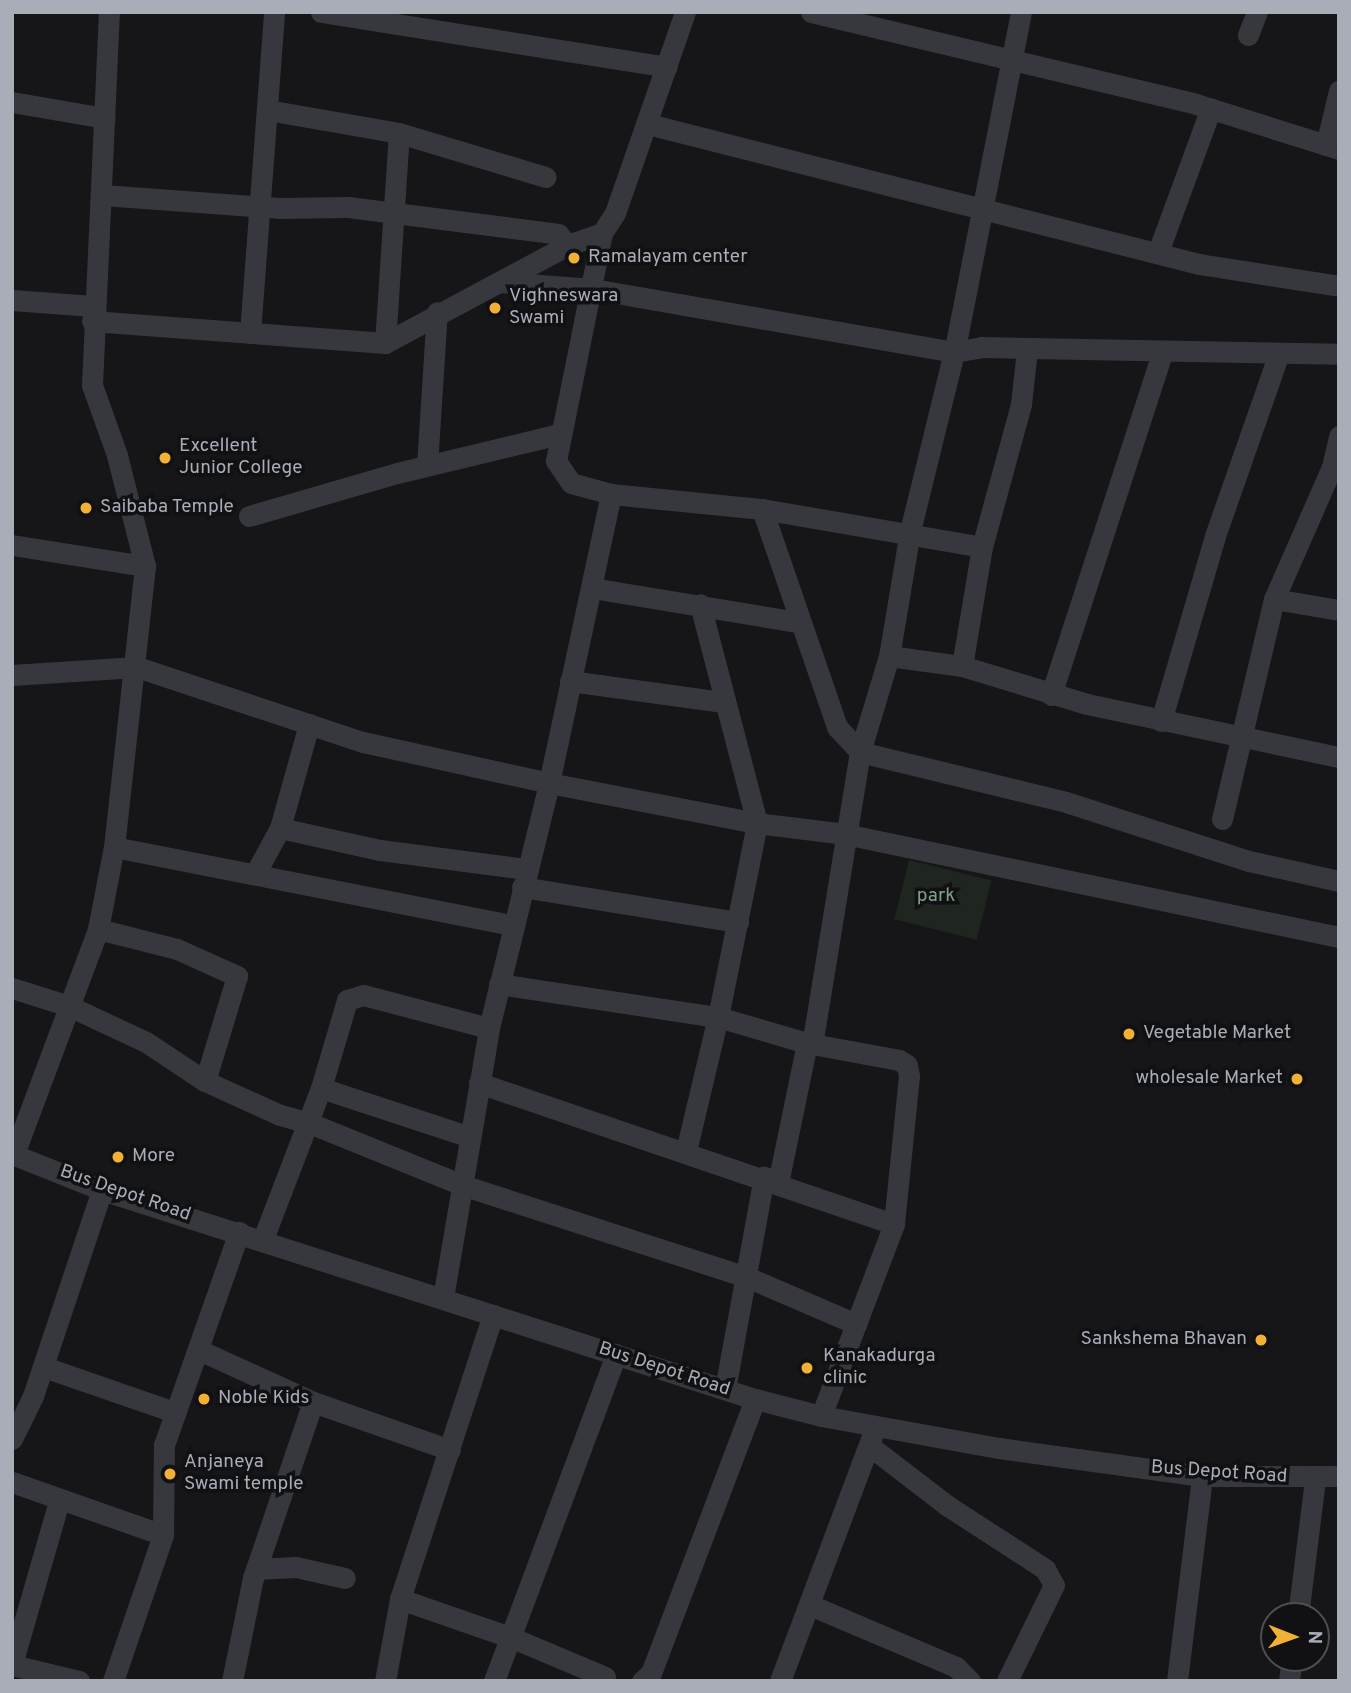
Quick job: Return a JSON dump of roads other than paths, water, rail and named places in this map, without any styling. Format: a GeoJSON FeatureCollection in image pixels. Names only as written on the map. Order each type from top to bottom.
{"type":"FeatureCollection","features":[{"type":"Feature","properties":{"kind":"street"},"geometry":{"type":"LineString","coordinates":[[13,1154],[98,929],[114,847],[121,755],[137,667],[145,566],[117,455],[92,385],[92,313],[103,195],[109,12]]}},
{"type":"Feature","properties":{"kind":"street"},"geometry":{"type":"LineString","coordinates":[[250,333],[262,204],[274,12]]}},
{"type":"Feature","properties":{"kind":"street"},"geometry":{"type":"LineString","coordinates":[[321,12],[667,67]]}},
{"type":"Feature","properties":{"kind":"street"},"geometry":{"type":"LineString","coordinates":[[685,12],[615,213],[602,233],[593,289],[556,461],[571,483],[611,494],[762,509],[909,531],[982,547]]}},
{"type":"Feature","properties":{"kind":"street"},"geometry":{"type":"LineString","coordinates":[[811,12],[1009,62],[1211,108],[1333,147],[1338,98]]}},
{"type":"Feature","properties":{"kind":"street"},"geometry":{"type":"LineString","coordinates":[[725,1389],[747,1277],[809,1044],[860,752],[889,656],[909,531],[954,352],[1009,62],[1021,12]]}},
{"type":"Feature","properties":{"kind":"street"},"geometry":{"type":"LineString","coordinates":[[1248,35],[1256,12]]}},
{"type":"Feature","properties":{"kind":"street"},"geometry":{"type":"LineString","coordinates":[[12,102],[105,118]]}},
{"type":"Feature","properties":{"kind":"street"},"geometry":{"type":"LineString","coordinates":[[1158,252],[1211,108]]}},
{"type":"Feature","properties":{"kind":"street"},"geometry":{"type":"LineString","coordinates":[[279,112],[399,133],[546,177]]}},
{"type":"Feature","properties":{"kind":"street"},"geometry":{"type":"LineString","coordinates":[[648,124],[1199,264],[1339,286]]}},
{"type":"Feature","properties":{"kind":"street"},"geometry":{"type":"LineString","coordinates":[[385,343],[391,212],[399,133]]}},
{"type":"Feature","properties":{"kind":"street"},"geometry":{"type":"LineString","coordinates":[[103,195],[391,212],[558,234],[568,245]]}},
{"type":"Feature","properties":{"kind":"street"},"geometry":{"type":"LineString","coordinates":[[12,300],[250,333],[385,343],[437,312],[568,245],[602,233]]}},
{"type":"Feature","properties":{"kind":"street"},"geometry":{"type":"LineString","coordinates":[[499,282],[593,289],[954,352],[981,347],[1027,350],[1339,354]]}},
{"type":"Feature","properties":{"kind":"street"},"geometry":{"type":"LineString","coordinates":[[427,465],[437,312]]}},
{"type":"Feature","properties":{"kind":"street"},"geometry":{"type":"LineString","coordinates":[[962,666],[982,547],[1021,404],[1027,350]]}},
{"type":"Feature","properties":{"kind":"street"},"geometry":{"type":"LineString","coordinates":[[1051,695],[1163,351]]}},
{"type":"Feature","properties":{"kind":"street"},"geometry":{"type":"LineString","coordinates":[[1161,721],[1215,536],[1279,354]]}},
{"type":"Feature","properties":{"kind":"street"},"geometry":{"type":"LineString","coordinates":[[249,516],[427,465],[560,434]]}},
{"type":"Feature","properties":{"kind":"street"},"geometry":{"type":"LineString","coordinates":[[1222,819],[1273,598],[1336,468],[1339,436]]}},
{"type":"Feature","properties":{"kind":"street"},"geometry":{"type":"LineString","coordinates":[[443,1298],[489,1028],[512,925],[549,783],[611,494]]}},
{"type":"Feature","properties":{"kind":"street"},"geometry":{"type":"LineString","coordinates":[[762,509],[798,622],[837,727],[860,752],[1055,799],[1249,861],[1339,881]]}},
{"type":"Feature","properties":{"kind":"street"},"geometry":{"type":"LineString","coordinates":[[12,545],[145,566]]}},
{"type":"Feature","properties":{"kind":"street"},"geometry":{"type":"LineString","coordinates":[[592,588],[798,622]]}},
{"type":"Feature","properties":{"kind":"street"},"geometry":{"type":"LineString","coordinates":[[1273,598],[1339,610]]}},
{"type":"Feature","properties":{"kind":"street"},"geometry":{"type":"LineString","coordinates":[[686,1151],[718,1017],[757,823],[700,604]]}},
{"type":"Feature","properties":{"kind":"street"},"geometry":{"type":"LineString","coordinates":[[889,656],[962,666],[1051,695],[1242,739],[1339,757]]}},
{"type":"Feature","properties":{"kind":"street"},"geometry":{"type":"LineString","coordinates":[[12,675],[137,667],[363,741],[549,783],[757,823],[845,834],[1339,937]]}},
{"type":"Feature","properties":{"kind":"street"},"geometry":{"type":"LineString","coordinates":[[570,681],[724,702]]}},
{"type":"Feature","properties":{"kind":"street"},"geometry":{"type":"LineString","coordinates":[[256,872],[280,828],[309,724]]}},
{"type":"Feature","properties":{"kind":"street"},"geometry":{"type":"LineString","coordinates":[[280,828],[738,922]]}},
{"type":"Feature","properties":{"kind":"street"},"geometry":{"type":"LineString","coordinates":[[114,847],[256,872],[512,925]]}},
{"type":"Feature","properties":{"kind":"street"},"geometry":{"type":"LineString","coordinates":[[98,929],[177,949],[237,976],[205,1081]]}},
{"type":"Feature","properties":{"kind":"street"},"geometry":{"type":"LineString","coordinates":[[499,984],[718,1017],[809,1044],[907,1065],[894,1224],[821,1416]]}},
{"type":"Feature","properties":{"kind":"street"},"geometry":{"type":"LineString","coordinates":[[12,988],[69,1006],[146,1042],[205,1081],[280,1115],[307,1122],[461,1185],[747,1277],[856,1324]]}},
{"type":"Feature","properties":{"kind":"street"},"geometry":{"type":"LineString","coordinates":[[263,1239],[321,1088],[347,1000],[363,995],[489,1028]]}},
{"type":"Feature","properties":{"kind":"street"},"geometry":{"type":"LineString","coordinates":[[479,1083],[686,1151],[894,1224]]}},
{"type":"Feature","properties":{"kind":"street"},"geometry":{"type":"LineString","coordinates":[[321,1088],[470,1136]]}},
{"type":"Feature","properties":{"kind":"street","name":"Bus Depot Road"},"geometry":{"type":"LineString","coordinates":[[13,1154],[102,1189],[755,1399],[821,1416],[999,1448],[1202,1476],[1315,1479],[1339,1476]]}},
{"type":"Feature","properties":{"kind":"street"},"geometry":{"type":"LineString","coordinates":[[12,1439],[44,1367],[102,1189]]}},
{"type":"Feature","properties":{"kind":"street"},"geometry":{"type":"LineString","coordinates":[[113,1681],[163,1535],[163,1445],[239,1232]]}},
{"type":"Feature","properties":{"kind":"street"},"geometry":{"type":"LineString","coordinates":[[385,1681],[400,1599],[493,1315]]}},
{"type":"Feature","properties":{"kind":"street"},"geometry":{"type":"LineString","coordinates":[[199,1350],[313,1402],[450,1450]]}},
{"type":"Feature","properties":{"kind":"street"},"geometry":{"type":"LineString","coordinates":[[495,1681],[616,1354]]}},
{"type":"Feature","properties":{"kind":"street"},"geometry":{"type":"LineString","coordinates":[[44,1367],[174,1412]]}},
{"type":"Feature","properties":{"kind":"street"},"geometry":{"type":"LineString","coordinates":[[642,1681],[651,1673],[755,1399]]}},
{"type":"Feature","properties":{"kind":"street"},"geometry":{"type":"LineString","coordinates":[[232,1681],[256,1569],[313,1402]]}},
{"type":"Feature","properties":{"kind":"street"},"geometry":{"type":"LineString","coordinates":[[780,1681],[871,1447],[874,1424]]}},
{"type":"Feature","properties":{"kind":"street"},"geometry":{"type":"LineString","coordinates":[[871,1447],[948,1506],[1045,1569],[1054,1585],[1007,1681]]}},
{"type":"Feature","properties":{"kind":"street"},"geometry":{"type":"LineString","coordinates":[[1177,1681],[1202,1476]]}},
{"type":"Feature","properties":{"kind":"street"},"geometry":{"type":"LineString","coordinates":[[1300,1602],[1315,1479]]}},
{"type":"Feature","properties":{"kind":"street"},"geometry":{"type":"LineString","coordinates":[[12,1482],[59,1501],[163,1535]]}},
{"type":"Feature","properties":{"kind":"street"},"geometry":{"type":"LineString","coordinates":[[59,1501],[12,1664],[79,1681]]}},
{"type":"Feature","properties":{"kind":"street"},"geometry":{"type":"LineString","coordinates":[[256,1569],[296,1567],[345,1578]]}},
{"type":"Feature","properties":{"kind":"street"},"geometry":{"type":"LineString","coordinates":[[400,1599],[510,1637],[609,1679]]}},
{"type":"Feature","properties":{"kind":"street"},"geometry":{"type":"LineString","coordinates":[[810,1605],[956,1667],[970,1681]]}},
{"type":"Feature","properties":{"kind":"place","name":"Ramalayam center"},"geometry":{"type":"Point","coordinates":[574,258]}},
{"type":"Feature","properties":{"kind":"place","name":"Vighneswara Swami"},"geometry":{"type":"Point","coordinates":[495,308]}},
{"type":"Feature","properties":{"kind":"place","name":"Excellent Junior College"},"geometry":{"type":"Point","coordinates":[165,458]}},
{"type":"Feature","properties":{"kind":"place","name":"Saibaba Temple"},"geometry":{"type":"Point","coordinates":[86,508]}},
{"type":"Feature","properties":{"kind":"place","name":"Vegetable Market"},"geometry":{"type":"Point","coordinates":[1129,1034]}},
{"type":"Feature","properties":{"kind":"place","name":"wholesale Market"},"geometry":{"type":"Point","coordinates":[1297,1079]}},
{"type":"Feature","properties":{"kind":"place","name":"More"},"geometry":{"type":"Point","coordinates":[118,1157]}},
{"type":"Feature","properties":{"kind":"place","name":"Sankshema Bhavan"},"geometry":{"type":"Point","coordinates":[1261,1340]}},
{"type":"Feature","properties":{"kind":"place","name":"Kanakadurga clinic"},"geometry":{"type":"Point","coordinates":[807,1368]}},
{"type":"Feature","properties":{"kind":"place","name":"Noble Kids"},"geometry":{"type":"Point","coordinates":[204,1399]}},
{"type":"Feature","properties":{"kind":"place","name":"Anjaneya Swami temple"},"geometry":{"type":"Point","coordinates":[170,1474]}},
{"type":"Feature","properties":{"kind":"park label","name":"park"},"geometry":{"type":"Point","coordinates":[936,897]}}]}
